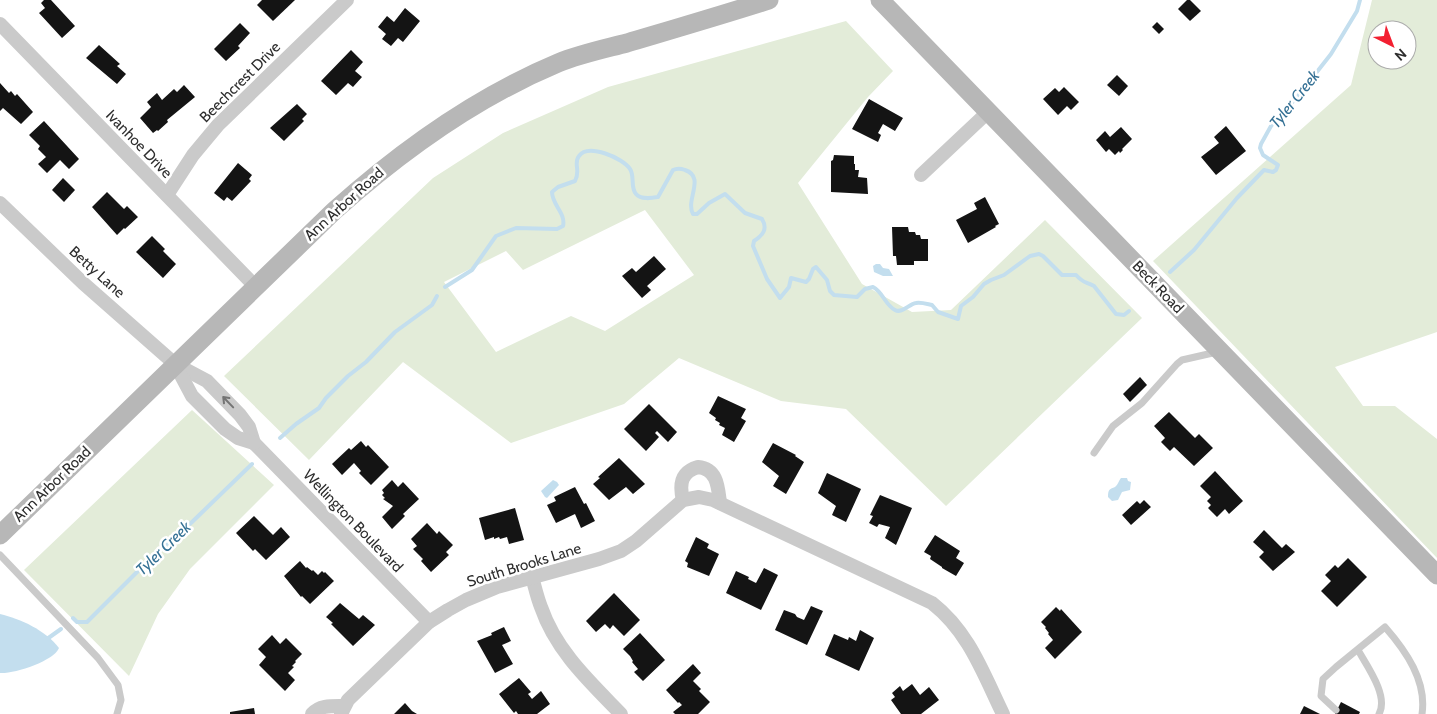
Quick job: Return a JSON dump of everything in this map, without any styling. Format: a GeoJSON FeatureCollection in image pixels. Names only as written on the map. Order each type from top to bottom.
{"type":"FeatureCollection","features":[{"type":"Feature","properties":{"kind":"main road","name":"Ann Arbor Road"},"geometry":{"type":"LineString","coordinates":[[0,535],[255,286],[362,186],[420,140],[507,87],[560,62],[769,0]]}},
{"type":"Feature","properties":{"kind":"main road","name":"Beck Road"},"geometry":{"type":"LineString","coordinates":[[880,0],[1437,575]]}},
{"type":"Feature","properties":{"kind":"street","name":"Beechcrest Drive"},"geometry":{"type":"LineString","coordinates":[[167,195],[193,155],[218,125],[347,0]]}},
{"type":"Feature","properties":{"kind":"street","name":"Ivanhoe Drive"},"geometry":{"type":"LineString","coordinates":[[0,24],[255,286]]}},
{"type":"Feature","properties":{"kind":"street"},"geometry":{"type":"LineString","coordinates":[[921,175],[988,112]]}},
{"type":"Feature","properties":{"kind":"street","name":"Betty Lane"},"geometry":{"type":"LineString","coordinates":[[0,203],[83,283],[175,364]]}},
{"type":"Feature","properties":{"kind":"street","name":"Wellington Boulevard"},"geometry":{"type":"LineString","coordinates":[[175,364],[192,396],[225,429],[238,438],[254,443]]}},
{"type":"Feature","properties":{"kind":"street","name":"Wellington Boulevard"},"geometry":{"type":"LineString","coordinates":[[175,364],[207,381],[240,415],[249,427],[254,443],[429,622]]}},
{"type":"Feature","properties":{"kind":"street"},"geometry":{"type":"LineString","coordinates":[[720,503],[718,483],[714,475],[707,469],[698,467],[688,472],[680,488],[683,500],[699,497],[720,503],[932,603],[952,620],[966,639],[1003,714]]}},
{"type":"Feature","properties":{"kind":"street","name":"South Brooks Lane"},"geometry":{"type":"LineString","coordinates":[[342,710],[429,622],[448,610],[482,593],[599,559],[620,551],[636,541],[683,500]]}},
{"type":"Feature","properties":{"kind":"street"},"geometry":{"type":"LineString","coordinates":[[532,577],[541,607],[562,648],[578,669],[621,714]]}},
{"type":"Feature","properties":{"kind":"street"},"geometry":{"type":"LineString","coordinates":[[312,714],[319,708],[332,706],[342,710]]}},
{"type":"Feature","properties":{"kind":"lane"},"geometry":{"type":"LineString","coordinates":[[1094,453],[1114,426],[1142,403],[1177,364],[1182,360],[1220,351]]}},
{"type":"Feature","properties":{"kind":"lane"},"geometry":{"type":"LineString","coordinates":[[0,555],[98,658],[118,685],[121,700],[117,714]]}},
{"type":"Feature","properties":{"kind":"lane"},"geometry":{"type":"LineString","coordinates":[[1336,710],[1322,696],[1324,679],[1385,627],[1400,645],[1419,679],[1424,703],[1422,714]]}},
{"type":"Feature","properties":{"kind":"lane"},"geometry":{"type":"LineString","coordinates":[[1358,650],[1381,692],[1381,711],[1379,714]]}},
{"type":"Feature","properties":{"kind":"green space"},"geometry":{"type":"Polygon","coordinates":[[[1372,0],[1437,0],[1437,332],[1335,367],[1363,406],[1395,406],[1437,439],[1437,558],[1153,261],[1351,85],[1367,20],[1367,70],[1417,70],[1417,20],[1367,20],[1372,0]]]}},
{"type":"Feature","properties":{"kind":"green space"},"geometry":{"type":"Polygon","coordinates":[[[846,21],[893,71],[868,97],[798,183],[862,284],[912,312],[951,310],[1045,220],[1142,318],[946,506],[846,409],[781,401],[679,358],[624,404],[511,443],[403,362],[309,460],[224,376],[433,178],[503,133],[608,87],[846,21]],[[645,210],[523,270],[506,251],[444,282],[496,352],[571,316],[605,331],[694,275],[645,210]]]}},
{"type":"Feature","properties":{"kind":"green space"},"geometry":{"type":"Polygon","coordinates":[[[192,410],[274,485],[190,569],[158,614],[129,676],[24,570],[192,410]]]}},
{"type":"Feature","properties":{"kind":"water"},"geometry":{"type":"Polygon","coordinates":[[[880,264],[883,268],[889,269],[893,276],[883,276],[874,272],[873,266],[880,264]]]}},
{"type":"Feature","properties":{"kind":"water"},"geometry":{"type":"Polygon","coordinates":[[[1121,478],[1127,478],[1131,482],[1130,490],[1122,492],[1118,500],[1112,501],[1108,497],[1109,491],[1116,486],[1121,478]]]}},
{"type":"Feature","properties":{"kind":"water"},"geometry":{"type":"Polygon","coordinates":[[[553,480],[559,485],[547,498],[541,491],[553,480]]]}},
{"type":"Feature","properties":{"kind":"water"},"geometry":{"type":"Polygon","coordinates":[[[0,614],[16,619],[40,631],[59,648],[56,653],[33,666],[0,673],[0,614]]]}},
{"type":"Feature","properties":{"kind":"building"},"geometry":{"type":"Polygon","coordinates":[[[44,0],[51,0],[75,26],[62,38],[39,13],[45,8],[41,3],[44,0]]]}},
{"type":"Feature","properties":{"kind":"building"},"geometry":{"type":"Polygon","coordinates":[[[262,0],[295,0],[273,21],[257,5],[262,0]]]}},
{"type":"Feature","properties":{"kind":"building"},"geometry":{"type":"Polygon","coordinates":[[[1187,0],[1190,0],[1201,11],[1190,21],[1178,9],[1187,0]]]}},
{"type":"Feature","properties":{"kind":"building"},"geometry":{"type":"Polygon","coordinates":[[[405,8],[420,21],[403,42],[398,38],[391,46],[382,39],[386,34],[378,27],[387,16],[394,22],[405,8]]]}},
{"type":"Feature","properties":{"kind":"building"},"geometry":{"type":"Polygon","coordinates":[[[1157,22],[1164,29],[1159,34],[1152,27],[1157,22]]]}},
{"type":"Feature","properties":{"kind":"building"},"geometry":{"type":"Polygon","coordinates":[[[240,23],[250,33],[238,46],[240,48],[226,61],[214,49],[240,23]]]}},
{"type":"Feature","properties":{"kind":"building"},"geometry":{"type":"Polygon","coordinates":[[[99,45],[120,64],[117,66],[126,74],[117,84],[86,58],[99,45]]]}},
{"type":"Feature","properties":{"kind":"building"},"geometry":{"type":"Polygon","coordinates":[[[351,50],[363,62],[355,71],[362,77],[353,87],[348,83],[336,95],[321,81],[351,50]]]}},
{"type":"Feature","properties":{"kind":"building"},"geometry":{"type":"Polygon","coordinates":[[[1117,75],[1128,86],[1119,96],[1107,85],[1117,75]]]}},
{"type":"Feature","properties":{"kind":"building"},"geometry":{"type":"Polygon","coordinates":[[[0,83],[9,93],[11,91],[15,96],[17,94],[33,112],[21,124],[3,108],[0,111],[0,83]]]}},
{"type":"Feature","properties":{"kind":"building"},"geometry":{"type":"Polygon","coordinates":[[[184,85],[195,97],[167,120],[168,122],[158,131],[153,133],[140,118],[151,107],[147,102],[157,93],[162,100],[174,89],[177,92],[184,85]]]}},
{"type":"Feature","properties":{"kind":"building"},"geometry":{"type":"Polygon","coordinates":[[[1064,87],[1079,102],[1071,110],[1067,106],[1058,115],[1043,99],[1055,88],[1059,92],[1064,87]]]}},
{"type":"Feature","properties":{"kind":"building"},"geometry":{"type":"Polygon","coordinates":[[[869,99],[903,118],[895,131],[883,124],[878,133],[881,135],[878,142],[852,129],[869,99]]]}},
{"type":"Feature","properties":{"kind":"building"},"geometry":{"type":"Polygon","coordinates":[[[297,104],[307,114],[302,119],[304,121],[284,141],[270,128],[297,104]]]}},
{"type":"Feature","properties":{"kind":"building"},"geometry":{"type":"Polygon","coordinates":[[[44,121],[79,159],[69,169],[60,160],[47,173],[38,164],[46,157],[38,149],[40,146],[29,135],[44,121]]]}},
{"type":"Feature","properties":{"kind":"building"},"geometry":{"type":"Polygon","coordinates":[[[1226,126],[1246,151],[1216,175],[1201,157],[1219,143],[1214,137],[1226,126]]]}},
{"type":"Feature","properties":{"kind":"building"},"geometry":{"type":"Polygon","coordinates":[[[1121,127],[1132,139],[1120,153],[1119,151],[1115,155],[1109,149],[1106,152],[1096,140],[1105,131],[1110,137],[1121,127]]]}},
{"type":"Feature","properties":{"kind":"building"},"geometry":{"type":"Polygon","coordinates":[[[834,155],[854,156],[855,170],[859,170],[858,177],[867,178],[868,194],[831,192],[831,161],[834,155]]]}},
{"type":"Feature","properties":{"kind":"building"},"geometry":{"type":"Polygon","coordinates":[[[238,163],[252,175],[249,179],[251,181],[232,201],[227,197],[224,201],[214,193],[238,163]]]}},
{"type":"Feature","properties":{"kind":"building"},"geometry":{"type":"Polygon","coordinates":[[[63,178],[75,190],[64,202],[52,190],[63,178]]]}},
{"type":"Feature","properties":{"kind":"building"},"geometry":{"type":"Polygon","coordinates":[[[107,192],[124,209],[127,206],[138,217],[117,235],[92,207],[107,192]]]}},
{"type":"Feature","properties":{"kind":"building"},"geometry":{"type":"Polygon","coordinates":[[[985,197],[999,224],[968,243],[956,220],[977,209],[974,203],[985,197]]]}},
{"type":"Feature","properties":{"kind":"building"},"geometry":{"type":"Polygon","coordinates":[[[892,227],[908,227],[909,232],[915,232],[916,235],[920,235],[921,239],[928,239],[928,261],[914,261],[914,265],[897,265],[896,256],[893,256],[892,227]]]}},
{"type":"Feature","properties":{"kind":"building"},"geometry":{"type":"Polygon","coordinates":[[[152,236],[176,264],[163,278],[136,252],[152,236]]]}},
{"type":"Feature","properties":{"kind":"building"},"geometry":{"type":"Polygon","coordinates":[[[654,256],[666,269],[647,286],[651,290],[642,298],[622,276],[632,268],[636,272],[654,256]]]}},
{"type":"Feature","properties":{"kind":"building"},"geometry":{"type":"Polygon","coordinates":[[[1140,377],[1147,385],[1130,402],[1123,394],[1140,377]]]}},
{"type":"Feature","properties":{"kind":"building"},"geometry":{"type":"Polygon","coordinates":[[[718,396],[746,409],[741,418],[746,421],[734,442],[722,435],[725,428],[719,425],[720,423],[715,420],[716,418],[709,413],[718,396]]]}},
{"type":"Feature","properties":{"kind":"building"},"geometry":{"type":"Polygon","coordinates":[[[649,404],[677,432],[668,442],[657,431],[655,433],[659,437],[646,451],[624,429],[649,404]]]}},
{"type":"Feature","properties":{"kind":"building"},"geometry":{"type":"Polygon","coordinates":[[[1169,412],[1195,438],[1199,434],[1213,448],[1194,466],[1174,447],[1170,451],[1161,442],[1165,438],[1154,426],[1169,412]]]}},
{"type":"Feature","properties":{"kind":"building"},"geometry":{"type":"Polygon","coordinates":[[[361,441],[366,447],[368,445],[389,467],[371,485],[359,473],[361,471],[354,463],[342,475],[332,464],[349,448],[351,450],[361,441]]]}},
{"type":"Feature","properties":{"kind":"building"},"geometry":{"type":"Polygon","coordinates":[[[773,443],[796,455],[804,462],[786,494],[773,486],[779,476],[762,462],[773,443]]]}},
{"type":"Feature","properties":{"kind":"building"},"geometry":{"type":"Polygon","coordinates":[[[619,458],[645,484],[633,494],[626,487],[609,500],[593,484],[619,458]]]}},
{"type":"Feature","properties":{"kind":"building"},"geometry":{"type":"Polygon","coordinates":[[[1215,471],[1243,501],[1229,514],[1225,509],[1217,517],[1208,508],[1211,505],[1207,501],[1211,497],[1200,486],[1215,471]]]}},
{"type":"Feature","properties":{"kind":"building"},"geometry":{"type":"Polygon","coordinates":[[[827,473],[861,489],[846,522],[832,515],[836,506],[818,493],[827,473]]]}},
{"type":"Feature","properties":{"kind":"building"},"geometry":{"type":"Polygon","coordinates":[[[392,480],[398,487],[403,482],[419,499],[403,514],[405,516],[392,529],[382,517],[393,506],[383,499],[385,498],[382,495],[384,493],[382,490],[392,480]]]}},
{"type":"Feature","properties":{"kind":"building"},"geometry":{"type":"Polygon","coordinates":[[[575,487],[595,521],[581,528],[575,514],[556,523],[547,505],[556,501],[554,497],[575,487]]]}},
{"type":"Feature","properties":{"kind":"building"},"geometry":{"type":"Polygon","coordinates":[[[880,495],[912,508],[896,545],[885,538],[890,527],[879,524],[877,527],[869,523],[873,516],[870,515],[880,495]]]}},
{"type":"Feature","properties":{"kind":"building"},"geometry":{"type":"Polygon","coordinates":[[[1144,500],[1151,507],[1131,525],[1122,515],[1137,501],[1140,504],[1144,500]]]}},
{"type":"Feature","properties":{"kind":"building"},"geometry":{"type":"Polygon","coordinates":[[[515,508],[524,540],[509,544],[507,537],[494,539],[494,537],[485,540],[479,518],[515,508]]]}},
{"type":"Feature","properties":{"kind":"building"},"geometry":{"type":"Polygon","coordinates":[[[254,516],[273,535],[281,527],[290,537],[266,560],[255,549],[253,551],[236,533],[254,516]]]}},
{"type":"Feature","properties":{"kind":"building"},"geometry":{"type":"Polygon","coordinates":[[[427,523],[437,534],[439,531],[453,545],[446,552],[449,555],[431,572],[421,561],[423,559],[413,549],[417,546],[411,539],[427,523]]]}},
{"type":"Feature","properties":{"kind":"building"},"geometry":{"type":"Polygon","coordinates":[[[1264,530],[1282,548],[1286,544],[1295,552],[1273,571],[1259,557],[1264,552],[1253,542],[1264,530]]]}},
{"type":"Feature","properties":{"kind":"building"},"geometry":{"type":"Polygon","coordinates":[[[935,535],[960,551],[956,558],[964,563],[956,576],[930,559],[931,556],[924,552],[935,535]]]}},
{"type":"Feature","properties":{"kind":"building"},"geometry":{"type":"Polygon","coordinates":[[[696,537],[709,544],[707,548],[719,554],[709,576],[687,567],[688,563],[685,561],[696,537]]]}},
{"type":"Feature","properties":{"kind":"building"},"geometry":{"type":"Polygon","coordinates":[[[1348,558],[1367,577],[1337,607],[1321,591],[1331,581],[1325,575],[1335,565],[1338,568],[1348,558]]]}},
{"type":"Feature","properties":{"kind":"building"},"geometry":{"type":"Polygon","coordinates":[[[300,561],[306,568],[313,570],[318,575],[322,571],[325,572],[334,581],[310,604],[301,597],[284,576],[300,561]]]}},
{"type":"Feature","properties":{"kind":"building"},"geometry":{"type":"Polygon","coordinates":[[[764,568],[778,575],[761,610],[726,593],[736,571],[749,577],[748,579],[756,583],[764,568]]]}},
{"type":"Feature","properties":{"kind":"building"},"geometry":{"type":"Polygon","coordinates":[[[614,593],[640,620],[624,636],[613,625],[610,629],[605,624],[596,632],[586,621],[614,593]]]}},
{"type":"Feature","properties":{"kind":"building"},"geometry":{"type":"Polygon","coordinates":[[[340,603],[359,619],[363,615],[375,625],[353,646],[326,617],[340,603]]]}},
{"type":"Feature","properties":{"kind":"building"},"geometry":{"type":"Polygon","coordinates":[[[811,606],[823,611],[807,645],[775,630],[784,610],[804,620],[811,606]]]}},
{"type":"Feature","properties":{"kind":"building"},"geometry":{"type":"Polygon","coordinates":[[[1056,607],[1060,611],[1061,609],[1082,632],[1055,659],[1045,648],[1053,640],[1041,622],[1056,607]]]}},
{"type":"Feature","properties":{"kind":"building"},"geometry":{"type":"Polygon","coordinates":[[[504,627],[511,641],[502,645],[513,664],[495,673],[477,641],[492,635],[491,633],[504,627]]]}},
{"type":"Feature","properties":{"kind":"building"},"geometry":{"type":"Polygon","coordinates":[[[860,630],[874,638],[859,671],[825,655],[834,634],[848,640],[849,637],[856,641],[860,630]]]}},
{"type":"Feature","properties":{"kind":"building"},"geometry":{"type":"Polygon","coordinates":[[[640,633],[665,660],[643,681],[634,672],[638,669],[623,649],[640,633]]]}},
{"type":"Feature","properties":{"kind":"building"},"geometry":{"type":"Polygon","coordinates":[[[272,635],[280,644],[286,638],[302,654],[288,673],[295,680],[285,691],[259,665],[266,657],[258,649],[272,635]]]}},
{"type":"Feature","properties":{"kind":"building"},"geometry":{"type":"Polygon","coordinates":[[[693,664],[701,673],[693,681],[701,689],[699,691],[710,702],[698,714],[675,714],[673,712],[682,705],[666,690],[693,664]]]}},
{"type":"Feature","properties":{"kind":"building"},"geometry":{"type":"Polygon","coordinates":[[[519,678],[531,692],[528,694],[532,699],[541,691],[550,704],[537,714],[518,714],[516,711],[514,713],[499,694],[519,678]]]}},
{"type":"Feature","properties":{"kind":"building"},"geometry":{"type":"Polygon","coordinates":[[[912,684],[920,695],[929,687],[939,700],[921,714],[901,714],[891,700],[895,697],[892,693],[900,686],[903,691],[912,684]]]}},
{"type":"Feature","properties":{"kind":"building"},"geometry":{"type":"Polygon","coordinates":[[[1341,702],[1360,712],[1359,714],[1335,714],[1341,702]]]}},
{"type":"Feature","properties":{"kind":"building"},"geometry":{"type":"Polygon","coordinates":[[[405,703],[412,711],[417,714],[394,714],[405,703]]]}},
{"type":"Feature","properties":{"kind":"building"},"geometry":{"type":"Polygon","coordinates":[[[1304,706],[1320,714],[1300,714],[1304,706]]]}},
{"type":"Feature","properties":{"kind":"building"},"geometry":{"type":"Polygon","coordinates":[[[254,708],[255,714],[230,714],[230,712],[254,708]]]}},
{"type":"Feature","properties":{"kind":"waterway","name":"Tyler Creek"},"geometry":{"type":"LineString","coordinates":[[1170,272],[1194,250],[1237,198],[1264,170],[1273,172],[1276,170],[1278,165],[1263,155],[1260,148],[1261,144],[1271,126],[1298,96],[1331,54],[1357,11],[1360,0]]}},
{"type":"Feature","properties":{"kind":"waterway","name":"Tyler Creek"},"geometry":{"type":"LineString","coordinates":[[445,287],[472,270],[496,236],[516,228],[557,229],[563,226],[563,217],[554,201],[552,192],[558,187],[575,181],[577,177],[577,159],[583,152],[590,151],[613,157],[626,165],[630,169],[633,188],[638,196],[647,198],[658,197],[673,170],[680,169],[691,173],[694,178],[695,183],[691,202],[693,214],[697,214],[709,203],[725,194],[745,213],[762,219],[765,226],[764,232],[754,241],[753,246],[767,279],[780,298],[789,287],[791,278],[806,282],[816,267],[827,280],[830,291],[834,295],[857,297],[865,289],[873,287],[895,310],[900,311],[913,304],[922,303],[932,305],[938,312],[958,319],[961,306],[973,297],[984,284],[1004,275],[1030,256],[1039,254],[1062,275],[1076,275],[1094,286],[1116,314],[1124,315],[1129,311]]}},
{"type":"Feature","properties":{"kind":"waterway","name":"Tyler Creek"},"geometry":{"type":"LineString","coordinates":[[280,438],[319,408],[326,398],[348,376],[366,362],[395,332],[432,305],[437,296]]}},
{"type":"Feature","properties":{"kind":"waterway","name":"Tyler Creek"},"geometry":{"type":"LineString","coordinates":[[73,618],[77,622],[87,622],[156,553],[191,523],[252,464]]}},
{"type":"Feature","properties":{"kind":"waterway","name":"Tyler Creek"},"geometry":{"type":"LineString","coordinates":[[47,639],[61,629]]}}]}
